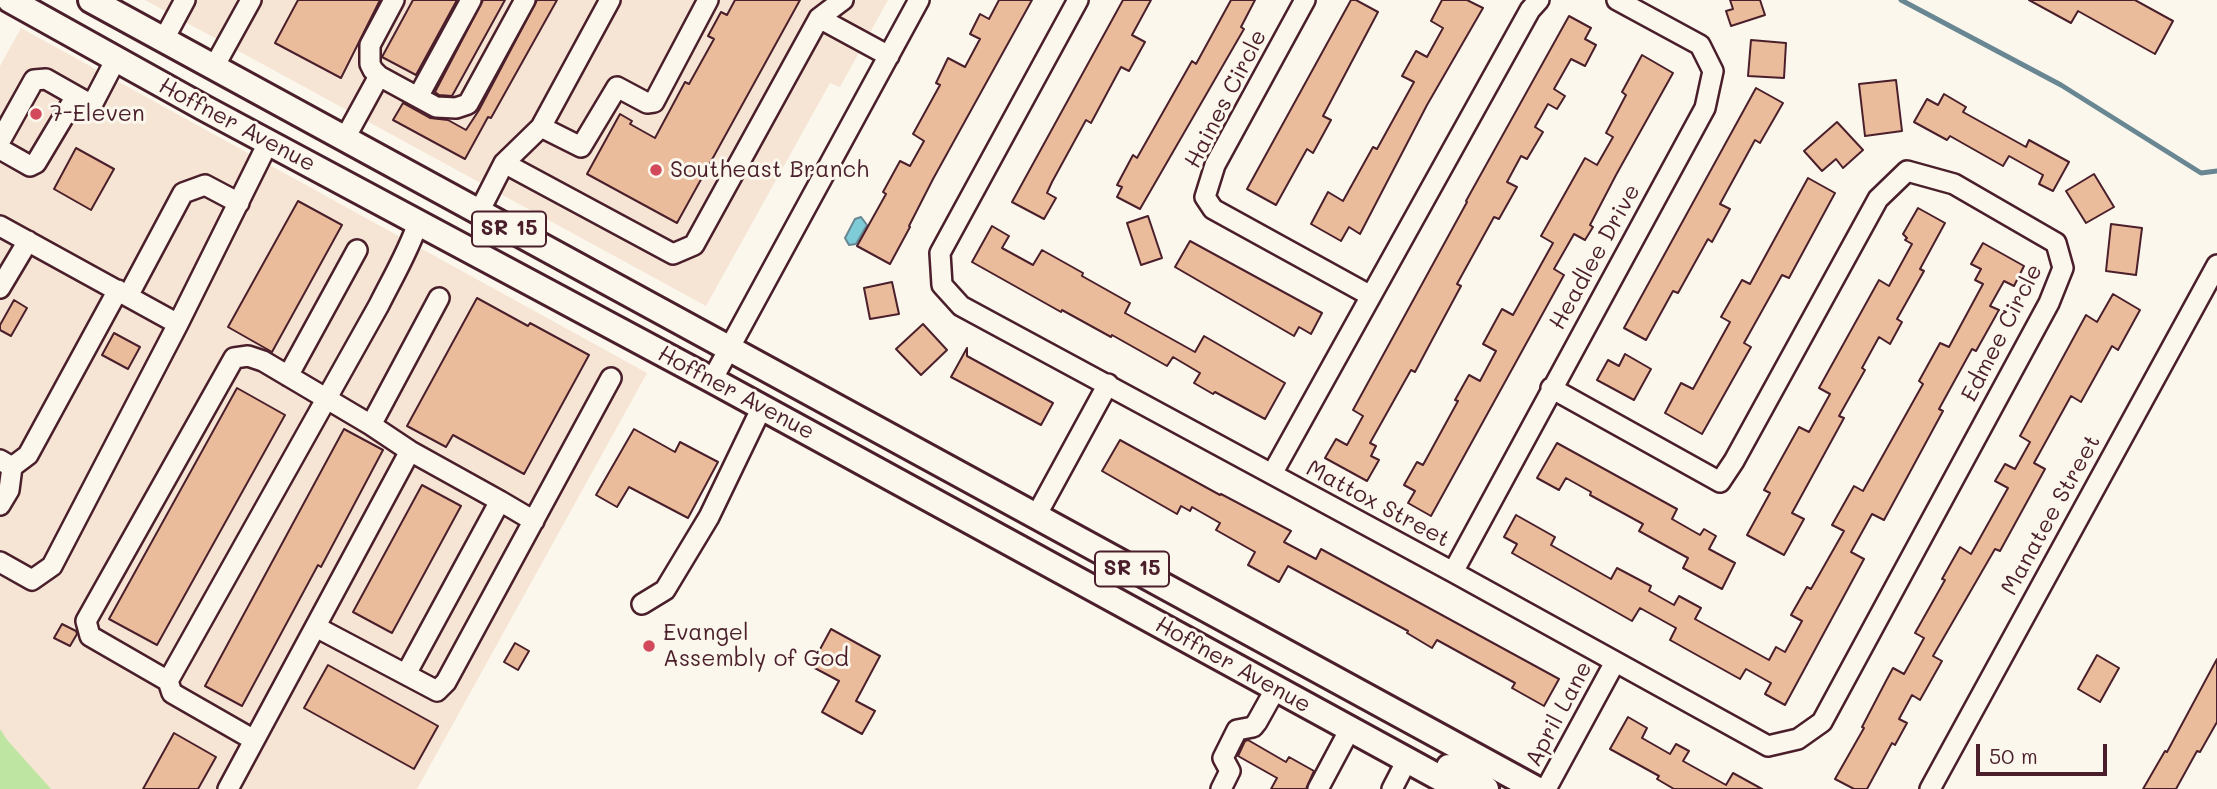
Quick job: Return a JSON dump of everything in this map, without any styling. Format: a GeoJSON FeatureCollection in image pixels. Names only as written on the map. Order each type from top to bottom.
{"type":"FeatureCollection","features":[{"type":"Feature","properties":{"kind":"main road","name":"Hoffner Avenue"},"geometry":{"type":"LineString","coordinates":[[10,0],[1460,789]]}},
{"type":"Feature","properties":{"kind":"main road","name":"Hoffner Avenue"},"geometry":{"type":"LineString","coordinates":[[91,0],[1536,789]]}},
{"type":"Feature","properties":{"kind":"main road"},"geometry":{"type":"LineString","coordinates":[[1350,729],[1377,727],[1486,789]]}},
{"type":"Feature","properties":{"kind":"street"},"geometry":{"type":"LineString","coordinates":[[164,39],[185,0]]}},
{"type":"Feature","properties":{"kind":"street"},"geometry":{"type":"LineString","coordinates":[[214,67],[251,0]]}},
{"type":"Feature","properties":{"kind":"street"},"geometry":{"type":"LineString","coordinates":[[394,0],[370,45],[370,64],[379,76],[436,107],[447,109],[468,104],[524,0]]}},
{"type":"Feature","properties":{"kind":"street"},"geometry":{"type":"LineString","coordinates":[[418,97],[471,0]]}},
{"type":"Feature","properties":{"kind":"street"},"geometry":{"type":"LineString","coordinates":[[479,212],[504,163],[541,127],[610,0]]}},
{"type":"Feature","properties":{"kind":"street"},"geometry":{"type":"LineString","coordinates":[[541,127],[581,147],[617,87],[647,103],[654,102],[708,0]]}},
{"type":"Feature","properties":{"kind":"street"},"geometry":{"type":"LineString","coordinates":[[504,163],[673,254],[694,245],[820,18],[843,0]]}},
{"type":"Feature","properties":{"kind":"street"},"geometry":{"type":"LineString","coordinates":[[712,380],[919,0]]}},
{"type":"Feature","properties":{"kind":"street","name":"Mattox Street"},"geometry":{"type":"LineString","coordinates":[[1078,0],[940,253],[942,285],[961,306],[1768,746],[1798,739]]}},
{"type":"Feature","properties":{"kind":"street","name":"Haines Circle"},"geometry":{"type":"LineString","coordinates":[[1305,0],[1215,165],[1205,197],[1213,209],[1371,296]]}},
{"type":"Feature","properties":{"kind":"street"},"geometry":{"type":"LineString","coordinates":[[1272,474],[1530,10],[1539,0]]}},
{"type":"Feature","properties":{"kind":"street","name":"Headlee Drive"},"geometry":{"type":"LineString","coordinates":[[1453,572],[1705,108],[1713,71],[1700,45],[1616,0]]}},
{"type":"Feature","properties":{"kind":"street"},"geometry":{"type":"LineString","coordinates":[[820,18],[889,56]]}},
{"type":"Feature","properties":{"kind":"street"},"geometry":{"type":"LineString","coordinates":[[0,141],[34,80],[46,79],[92,105],[116,59]]}},
{"type":"Feature","properties":{"kind":"street"},"geometry":{"type":"LineString","coordinates":[[344,140],[379,76]]}},
{"type":"Feature","properties":{"kind":"street"},"geometry":{"type":"LineString","coordinates":[[0,149],[30,166],[36,163],[76,96]]}},
{"type":"Feature","properties":{"kind":"street"},"geometry":{"type":"LineString","coordinates":[[0,562],[32,580],[52,566],[178,324],[269,141]]}},
{"type":"Feature","properties":{"kind":"street","name":"Edmee Circle"},"geometry":{"type":"LineString","coordinates":[[1551,388],[1720,482],[1878,199],[1907,171],[1954,184],[2056,243],[2063,268],[2049,303],[1822,722],[1798,739]]}},
{"type":"Feature","properties":{"kind":"street"},"geometry":{"type":"LineString","coordinates":[[0,505],[9,490],[6,464],[28,455],[183,193],[205,185],[239,203]]}},
{"type":"Feature","properties":{"kind":"street"},"geometry":{"type":"LineString","coordinates":[[168,681],[408,251],[418,223]]}},
{"type":"Feature","properties":{"kind":"street"},"geometry":{"type":"LineString","coordinates":[[0,226],[178,324]]}},
{"type":"Feature","properties":{"kind":"street"},"geometry":{"type":"LineString","coordinates":[[1,285],[28,241]]}},
{"type":"Feature","properties":{"kind":"street"},"geometry":{"type":"LineString","coordinates":[[288,376],[358,250]]}},
{"type":"Feature","properties":{"kind":"street","name":"Manatee Street"},"geometry":{"type":"LineString","coordinates":[[1930,789],[2217,265]]}},
{"type":"Feature","properties":{"kind":"street"},"geometry":{"type":"LineString","coordinates":[[371,425],[439,298]]}},
{"type":"Feature","properties":{"kind":"street"},"geometry":{"type":"LineString","coordinates":[[254,740],[172,693],[168,681],[90,636],[86,621],[234,358],[248,356],[263,361],[411,451],[534,521]]}},
{"type":"Feature","properties":{"kind":"street"},"geometry":{"type":"LineString","coordinates":[[316,626],[437,691],[446,682],[611,378]]}},
{"type":"Feature","properties":{"kind":"street"},"geometry":{"type":"LineString","coordinates":[[1036,516],[1108,384]]}},
{"type":"Feature","properties":{"kind":"street"},"geometry":{"type":"LineString","coordinates":[[642,604],[665,590],[709,517],[762,407]]}},
{"type":"Feature","properties":{"kind":"street"},"geometry":{"type":"LineString","coordinates":[[228,789],[411,451]]}},
{"type":"Feature","properties":{"kind":"street"},"geometry":{"type":"LineString","coordinates":[[406,674],[500,501]]}},
{"type":"Feature","properties":{"kind":"street","name":"April Lane"},"geometry":{"type":"LineString","coordinates":[[1546,789],[1615,662]]}},
{"type":"Feature","properties":{"kind":"street"},"geometry":{"type":"LineString","coordinates":[[1221,789],[1230,771],[1223,758],[1237,730],[1253,727],[1276,688]]}},
{"type":"Feature","properties":{"kind":"street"},"geometry":{"type":"LineString","coordinates":[[1318,789],[1350,729]]}},
{"type":"Feature","properties":{"kind":"street"},"geometry":{"type":"LineString","coordinates":[[1392,789],[1407,760]]}},
{"type":"Feature","properties":{"kind":"shaded area"},"geometry":{"type":"Polygon","coordinates":[[[145,0],[888,0],[840,87],[830,83],[706,306],[145,0]]]}},
{"type":"Feature","properties":{"kind":"shaded area"},"geometry":{"type":"Polygon","coordinates":[[[21,28],[647,373],[417,789],[0,789],[0,66],[21,28]]]}},
{"type":"Feature","properties":{"kind":"green space"},"geometry":{"type":"Polygon","coordinates":[[[0,729],[8,741],[51,789],[0,789],[0,729]]]}},
{"type":"Feature","properties":{"kind":"water"},"geometry":{"type":"Polygon","coordinates":[[[861,217],[867,225],[856,244],[849,245],[845,238],[855,219],[861,217]]]}},
{"type":"Feature","properties":{"kind":"building"},"geometry":{"type":"Polygon","coordinates":[[[298,0],[380,0],[341,78],[275,43],[298,0]]]}},
{"type":"Feature","properties":{"kind":"building"},"geometry":{"type":"Polygon","coordinates":[[[413,0],[457,0],[416,75],[382,57],[413,0]]]}},
{"type":"Feature","properties":{"kind":"building"},"geometry":{"type":"Polygon","coordinates":[[[483,0],[505,0],[452,96],[439,95],[435,92],[483,0]]]}},
{"type":"Feature","properties":{"kind":"building"},"geometry":{"type":"Polygon","coordinates":[[[537,0],[557,0],[465,159],[393,120],[403,103],[430,118],[448,120],[466,130],[537,0]]]}},
{"type":"Feature","properties":{"kind":"building"},"geometry":{"type":"Polygon","coordinates":[[[735,0],[800,0],[677,223],[587,174],[620,114],[632,121],[630,124],[655,138],[685,82],[689,84],[714,39],[708,36],[721,12],[727,15],[735,0]]]}},
{"type":"Feature","properties":{"kind":"building"},"geometry":{"type":"Polygon","coordinates":[[[999,0],[1032,0],[933,179],[890,264],[857,246],[886,194],[883,192],[900,161],[910,166],[924,141],[913,134],[940,85],[936,83],[948,58],[965,67],[980,39],[970,34],[980,14],[989,19],[999,0]]]}},
{"type":"Feature","properties":{"kind":"building"},"geometry":{"type":"Polygon","coordinates":[[[1123,0],[1151,0],[1132,35],[1145,42],[1129,71],[1121,67],[1091,123],[1086,120],[1047,193],[1056,198],[1044,219],[1012,202],[1123,0]]]}},
{"type":"Feature","properties":{"kind":"building"},"geometry":{"type":"Polygon","coordinates":[[[1231,0],[1255,0],[1241,27],[1244,29],[1140,209],[1117,197],[1122,187],[1117,185],[1133,155],[1137,158],[1192,61],[1196,64],[1231,0]]]}},
{"type":"Feature","properties":{"kind":"building"},"geometry":{"type":"Polygon","coordinates":[[[1351,0],[1378,12],[1323,116],[1331,120],[1313,153],[1307,149],[1276,205],[1247,189],[1351,0]]]}},
{"type":"Feature","properties":{"kind":"building"},"geometry":{"type":"Polygon","coordinates":[[[1442,0],[1467,0],[1483,8],[1427,105],[1360,234],[1349,227],[1341,241],[1311,224],[1328,192],[1343,201],[1373,147],[1377,149],[1414,82],[1402,76],[1416,51],[1427,57],[1443,28],[1431,21],[1442,0]]]}},
{"type":"Feature","properties":{"kind":"building"},"geometry":{"type":"Polygon","coordinates":[[[1730,0],[1760,0],[1765,15],[1731,26],[1726,11],[1733,9],[1730,0]]]}},
{"type":"Feature","properties":{"kind":"building"},"geometry":{"type":"Polygon","coordinates":[[[2029,0],[2135,0],[2173,21],[2155,54],[2078,11],[2071,23],[2029,0]]]}},
{"type":"Feature","properties":{"kind":"building"},"geometry":{"type":"Polygon","coordinates":[[[1569,16],[1591,28],[1585,39],[1596,45],[1585,66],[1571,59],[1554,89],[1565,96],[1557,109],[1548,104],[1535,127],[1543,132],[1527,159],[1521,156],[1507,182],[1517,187],[1499,219],[1494,217],[1457,284],[1461,286],[1415,372],[1411,370],[1370,443],[1376,446],[1371,456],[1379,460],[1367,481],[1325,458],[1336,439],[1347,445],[1363,416],[1353,410],[1569,16]]]}},
{"type":"Feature","properties":{"kind":"building"},"geometry":{"type":"Polygon","coordinates":[[[1751,40],[1786,43],[1784,78],[1748,76],[1751,40]]]}},
{"type":"Feature","properties":{"kind":"building"},"geometry":{"type":"Polygon","coordinates":[[[1642,55],[1673,73],[1590,225],[1593,227],[1585,240],[1574,234],[1554,269],[1564,275],[1431,516],[1408,503],[1415,491],[1404,485],[1417,462],[1423,465],[1469,375],[1480,381],[1496,351],[1483,344],[1502,309],[1513,315],[1553,243],[1541,236],[1585,158],[1597,165],[1613,137],[1606,133],[1626,95],[1622,92],[1642,55]]]}},
{"type":"Feature","properties":{"kind":"building"},"geometry":{"type":"Polygon","coordinates":[[[1896,80],[1902,131],[1865,136],[1859,84],[1896,80]]]}},
{"type":"Feature","properties":{"kind":"building"},"geometry":{"type":"Polygon","coordinates":[[[1756,88],[1783,103],[1760,143],[1755,140],[1720,204],[1730,209],[1712,242],[1708,239],[1678,293],[1673,291],[1646,340],[1624,328],[1756,88]]]}},
{"type":"Feature","properties":{"kind":"building"},"geometry":{"type":"Polygon","coordinates":[[[1944,94],[1966,107],[1963,112],[2026,147],[2029,140],[2069,162],[2053,191],[2039,184],[2043,175],[2009,156],[2003,166],[1950,136],[1947,140],[1914,122],[1927,99],[1938,105],[1944,94]]]}},
{"type":"Feature","properties":{"kind":"building"},"geometry":{"type":"Polygon","coordinates":[[[1837,122],[1863,150],[1843,168],[1836,159],[1822,171],[1804,151],[1837,122]]]}},
{"type":"Feature","properties":{"kind":"building"},"geometry":{"type":"Polygon","coordinates":[[[76,148],[114,169],[91,210],[54,189],[76,148]]]}},
{"type":"Feature","properties":{"kind":"building"},"geometry":{"type":"Polygon","coordinates":[[[2094,174],[2114,207],[2086,223],[2066,191],[2094,174]]]}},
{"type":"Feature","properties":{"kind":"building"},"geometry":{"type":"Polygon","coordinates":[[[1808,178],[1835,193],[1789,278],[1782,275],[1744,343],[1751,347],[1702,434],[1665,413],[1681,383],[1693,389],[1730,322],[1721,317],[1742,280],[1750,284],[1808,178]]]}},
{"type":"Feature","properties":{"kind":"building"},"geometry":{"type":"Polygon","coordinates":[[[298,201],[342,225],[272,352],[228,327],[298,201]]]}},
{"type":"Feature","properties":{"kind":"building"},"geometry":{"type":"Polygon","coordinates":[[[1918,208],[1945,223],[1920,269],[1924,271],[1897,319],[1902,322],[1890,344],[1879,337],[1862,368],[1865,370],[1839,416],[1844,418],[1792,513],[1804,519],[1784,555],[1747,535],[1770,493],[1764,490],[1799,427],[1809,432],[1830,394],[1819,388],[1879,280],[1889,286],[1912,244],[1905,240],[1907,238],[1903,234],[1918,208]]]}},
{"type":"Feature","properties":{"kind":"building"},"geometry":{"type":"Polygon","coordinates":[[[1148,216],[1162,258],[1141,265],[1127,223],[1148,216]]]}},
{"type":"Feature","properties":{"kind":"building"},"geometry":{"type":"Polygon","coordinates":[[[2111,224],[2142,228],[2136,275],[2106,271],[2111,224]]]}},
{"type":"Feature","properties":{"kind":"building"},"geometry":{"type":"Polygon","coordinates":[[[992,226],[1009,236],[1002,248],[1033,265],[1042,250],[1130,303],[1125,313],[1195,352],[1204,336],[1285,383],[1265,419],[1194,383],[1200,373],[1173,357],[1167,366],[1112,335],[1111,337],[1062,310],[1061,312],[972,262],[992,226]]]}},
{"type":"Feature","properties":{"kind":"building"},"geometry":{"type":"Polygon","coordinates":[[[1190,241],[1322,313],[1311,334],[1299,327],[1294,336],[1175,267],[1190,241]]]}},
{"type":"Feature","properties":{"kind":"building"},"geometry":{"type":"Polygon","coordinates":[[[1983,243],[2024,266],[2014,286],[2004,281],[1990,306],[1999,310],[1976,351],[1972,349],[1939,409],[1943,411],[1884,520],[1872,514],[1851,552],[1864,559],[1785,705],[1765,694],[1771,683],[1746,669],[1740,679],[1670,640],[1676,628],[1640,608],[1632,621],[1512,553],[1517,544],[1504,537],[1516,515],[1555,537],[1551,545],[1611,579],[1617,568],[1651,586],[1649,591],[1674,605],[1679,596],[1701,608],[1695,619],[1769,660],[1776,647],[1785,652],[1802,621],[1791,615],[1807,587],[1811,589],[1844,531],[1832,525],[1854,486],[1863,491],[1923,384],[1919,381],[1940,343],[1949,347],[1983,284],[1975,280],[1981,269],[1971,264],[1983,243]]]}},
{"type":"Feature","properties":{"kind":"building"},"geometry":{"type":"Polygon","coordinates":[[[892,282],[899,314],[870,319],[864,288],[892,282]]]}},
{"type":"Feature","properties":{"kind":"building"},"geometry":{"type":"Polygon","coordinates":[[[2113,294],[2140,310],[2118,350],[2112,346],[2081,402],[2071,396],[2034,463],[2045,469],[2000,551],[1995,549],[1933,656],[1942,661],[1920,700],[1912,695],[1899,719],[1907,723],[1895,745],[1892,743],[1867,789],[1854,789],[1835,779],[1893,668],[1904,674],[1924,638],[1915,633],[1960,547],[1971,554],[2008,488],[1995,481],[2005,464],[2015,469],[2030,442],[2020,436],[2086,315],[2097,322],[2113,294]]]}},
{"type":"Feature","properties":{"kind":"building"},"geometry":{"type":"Polygon","coordinates":[[[477,298],[589,355],[524,474],[453,435],[446,447],[407,426],[477,298]]]}},
{"type":"Feature","properties":{"kind":"building"},"geometry":{"type":"Polygon","coordinates":[[[14,300],[27,308],[11,336],[0,330],[0,325],[14,300]]]}},
{"type":"Feature","properties":{"kind":"building"},"geometry":{"type":"Polygon","coordinates":[[[923,324],[947,350],[921,375],[896,349],[923,324]]]}},
{"type":"Feature","properties":{"kind":"building"},"geometry":{"type":"Polygon","coordinates":[[[114,333],[140,347],[128,369],[102,355],[114,333]]]}},
{"type":"Feature","properties":{"kind":"building"},"geometry":{"type":"Polygon","coordinates":[[[967,348],[967,356],[1053,403],[1041,425],[951,377],[967,348]]]}},
{"type":"Feature","properties":{"kind":"building"},"geometry":{"type":"Polygon","coordinates":[[[1625,354],[1651,369],[1634,400],[1597,380],[1608,360],[1619,366],[1625,354]]]}},
{"type":"Feature","properties":{"kind":"building"},"geometry":{"type":"Polygon","coordinates":[[[237,388],[285,415],[157,645],[109,619],[237,388]]]}},
{"type":"Feature","properties":{"kind":"building"},"geometry":{"type":"Polygon","coordinates":[[[344,429],[383,450],[321,567],[318,565],[242,706],[205,686],[344,429]]]}},
{"type":"Feature","properties":{"kind":"building"},"geometry":{"type":"Polygon","coordinates":[[[634,429],[675,452],[680,442],[718,462],[688,518],[629,487],[617,507],[596,495],[634,429]]]}},
{"type":"Feature","properties":{"kind":"building"},"geometry":{"type":"Polygon","coordinates":[[[1120,440],[1291,531],[1284,542],[1316,559],[1321,549],[1559,679],[1544,706],[1512,688],[1515,683],[1448,646],[1437,640],[1432,648],[1407,633],[1408,631],[1288,566],[1279,582],[1248,565],[1255,552],[1216,530],[1220,523],[1192,507],[1190,511],[1181,506],[1177,514],[1102,471],[1120,440]]]}},
{"type":"Feature","properties":{"kind":"building"},"geometry":{"type":"Polygon","coordinates":[[[1557,443],[1677,509],[1672,519],[1700,535],[1704,529],[1716,536],[1709,549],[1735,563],[1722,589],[1683,568],[1688,558],[1639,531],[1643,524],[1590,495],[1591,492],[1566,478],[1559,490],[1537,478],[1557,443]]]}},
{"type":"Feature","properties":{"kind":"building"},"geometry":{"type":"Polygon","coordinates":[[[422,485],[461,506],[392,633],[353,612],[422,485]]]}},
{"type":"Feature","properties":{"kind":"building"},"geometry":{"type":"Polygon","coordinates":[[[62,624],[76,631],[70,646],[54,638],[62,624]]]}},
{"type":"Feature","properties":{"kind":"building"},"geometry":{"type":"Polygon","coordinates":[[[831,629],[880,656],[856,701],[875,711],[862,734],[822,712],[839,681],[811,666],[831,629]]]}},
{"type":"Feature","properties":{"kind":"building"},"geometry":{"type":"Polygon","coordinates":[[[515,643],[529,651],[518,670],[504,662],[515,643]]]}},
{"type":"Feature","properties":{"kind":"building"},"geometry":{"type":"Polygon","coordinates":[[[2097,655],[2119,668],[2100,702],[2078,689],[2097,655]]]}},
{"type":"Feature","properties":{"kind":"building"},"geometry":{"type":"Polygon","coordinates":[[[2217,659],[2217,722],[2200,752],[2197,751],[2176,789],[2143,789],[2165,751],[2167,752],[2217,659]]]}},
{"type":"Feature","properties":{"kind":"building"},"geometry":{"type":"Polygon","coordinates":[[[328,665],[438,726],[414,769],[304,708],[328,665]]]}},
{"type":"Feature","properties":{"kind":"building"},"geometry":{"type":"Polygon","coordinates":[[[1628,717],[1647,728],[1642,738],[1670,754],[1676,744],[1689,751],[1683,761],[1726,785],[1733,773],[1762,789],[1674,789],[1657,779],[1659,776],[1610,749],[1628,717]]]}},
{"type":"Feature","properties":{"kind":"building"},"geometry":{"type":"Polygon","coordinates":[[[174,733],[216,757],[198,789],[143,789],[174,733]]]}},
{"type":"Feature","properties":{"kind":"building"},"geometry":{"type":"Polygon","coordinates":[[[1248,740],[1286,762],[1289,757],[1314,771],[1306,789],[1271,789],[1277,778],[1238,756],[1248,740]]]}},
{"type":"Feature","properties":{"kind":"waterway"},"geometry":{"type":"LineString","coordinates":[[1901,0],[2061,85],[2201,173],[2217,171]]}},
{"type":"Feature","properties":{"kind":"place","name":"7-Eleven"},"geometry":{"type":"Point","coordinates":[36,114]}},
{"type":"Feature","properties":{"kind":"place","name":"Southeast Branch"},"geometry":{"type":"Point","coordinates":[656,170]}},
{"type":"Feature","properties":{"kind":"place","name":"Evangel Assembly of God"},"geometry":{"type":"Point","coordinates":[649,646]}}]}
